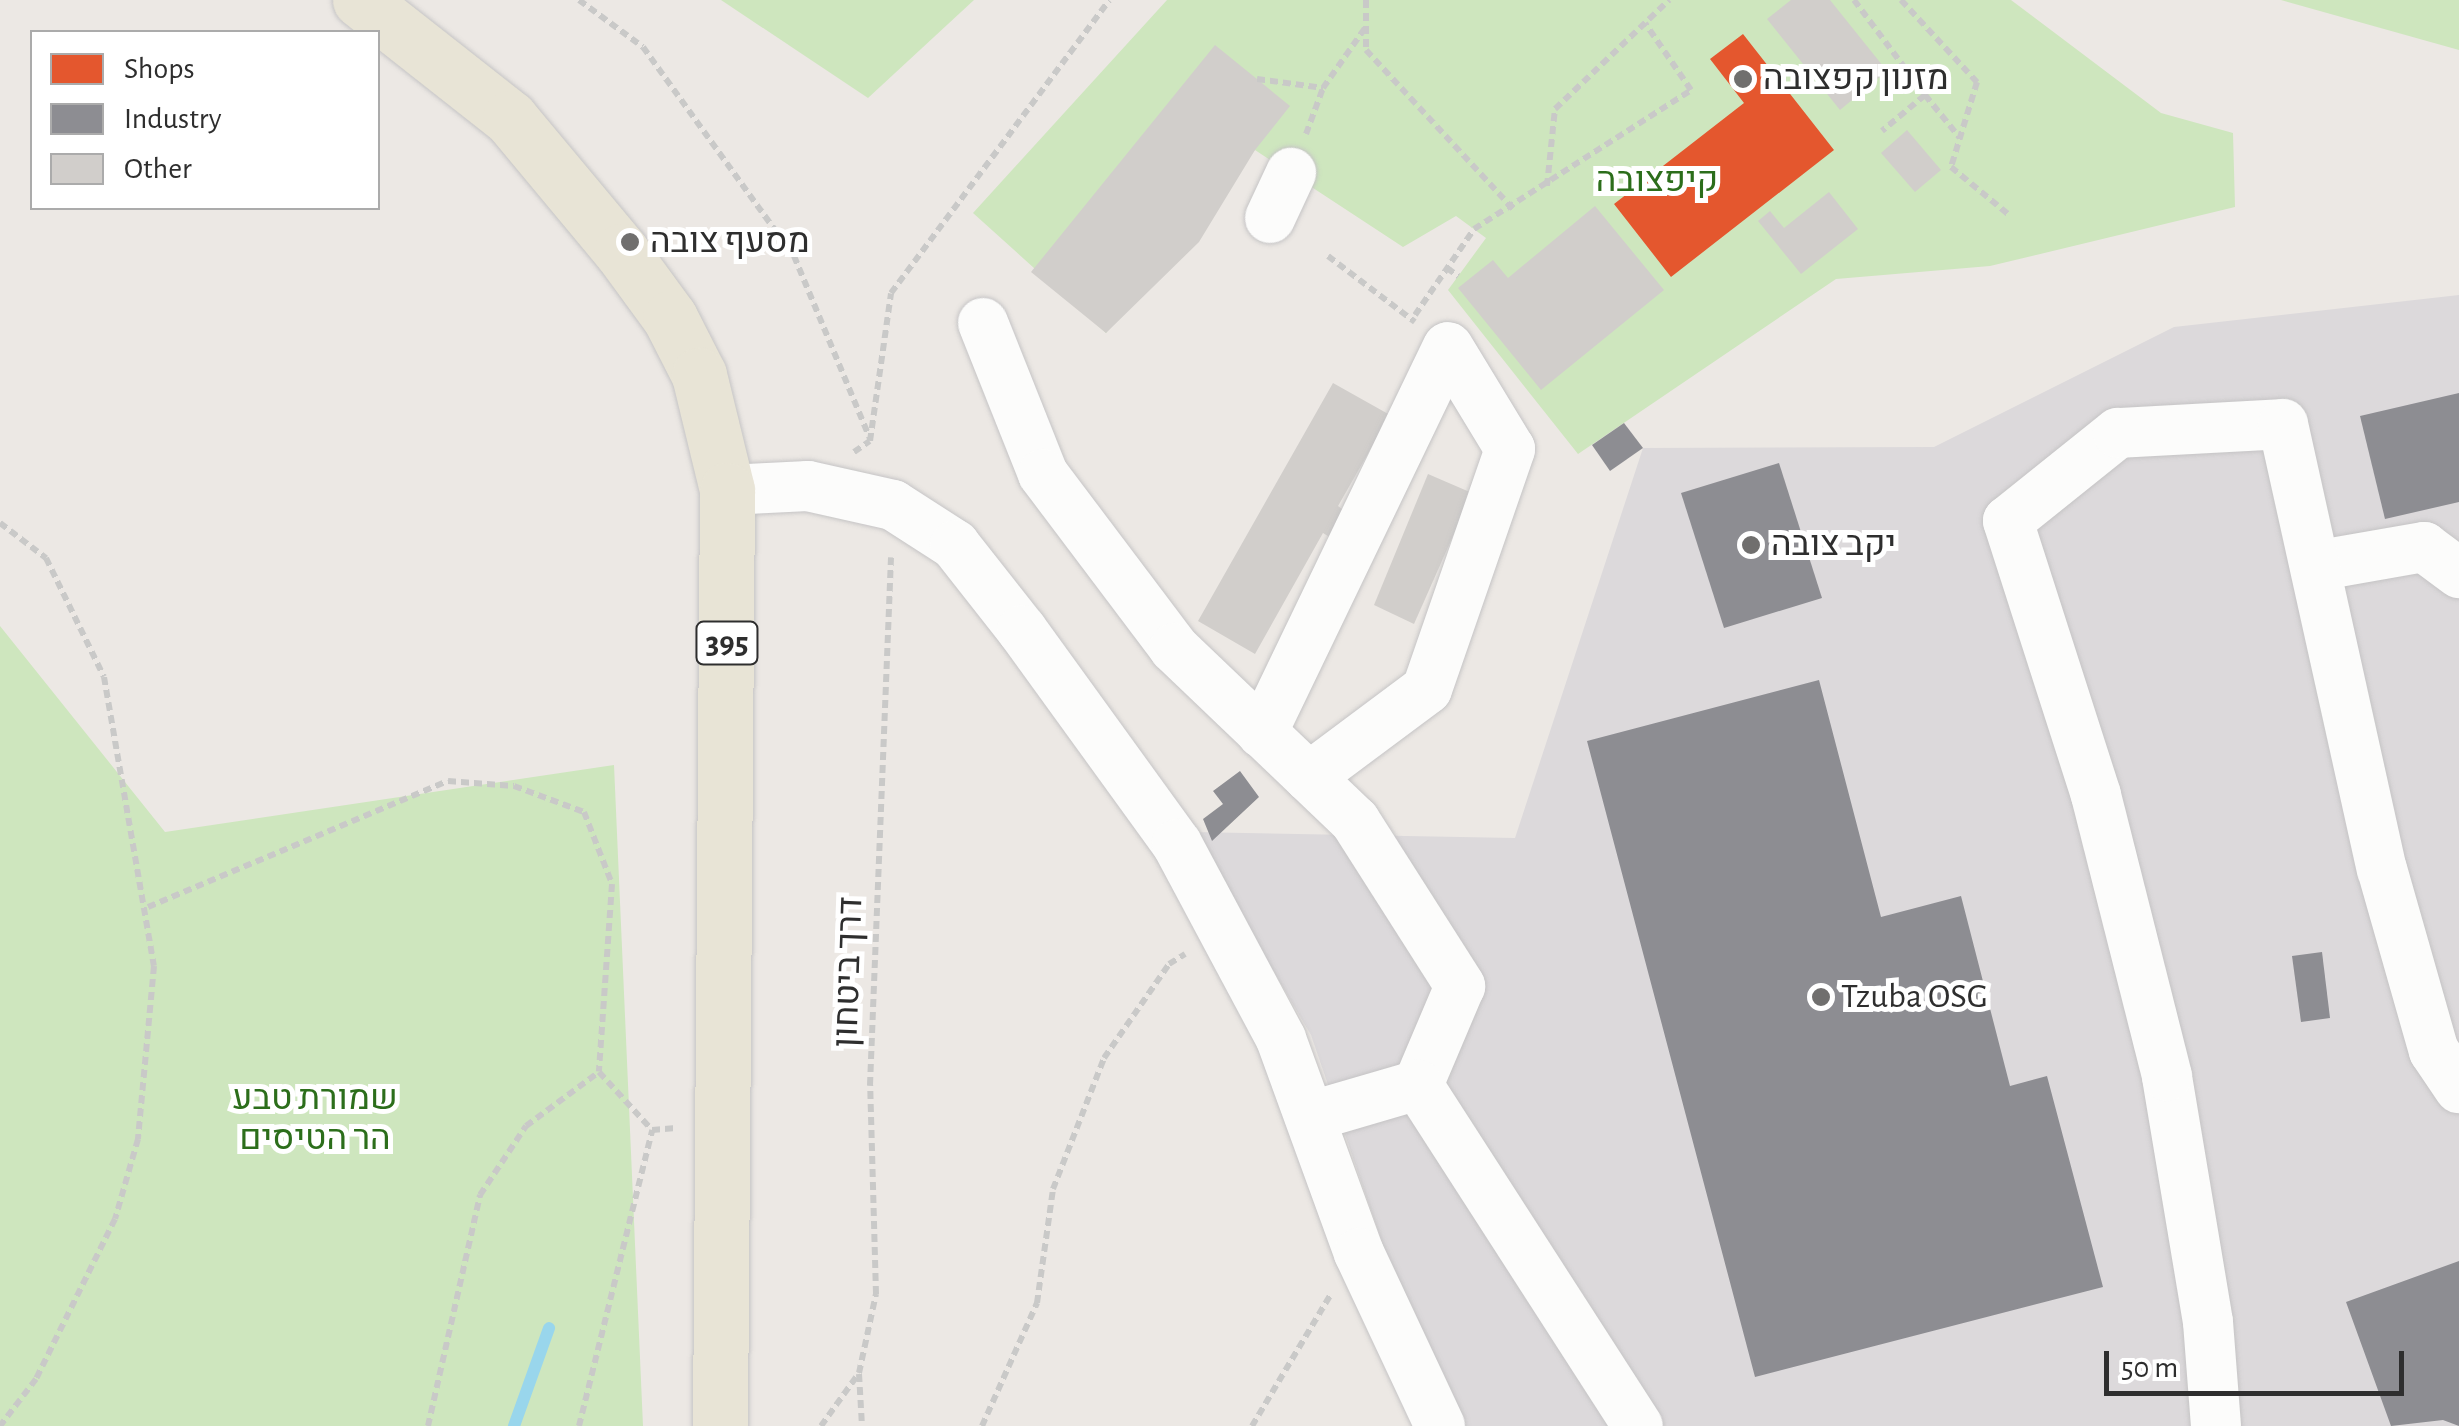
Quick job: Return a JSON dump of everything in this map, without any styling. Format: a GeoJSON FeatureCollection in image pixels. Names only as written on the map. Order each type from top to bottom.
{"type":"FeatureCollection","features":[{"type":"Feature","properties":{"kind":"main road","name":"395"},"geometry":{"type":"LineString","coordinates":[[360,0],[510,118],[621,250],[670,318],[698,375],[727,490],[720,1426]]}},
{"type":"Feature","properties":{"kind":"street"},"geometry":{"type":"LineString","coordinates":[[1270,218],[1291,173]]}},
{"type":"Feature","properties":{"kind":"street"},"geometry":{"type":"LineString","coordinates":[[984,323],[1043,474],[1174,648],[1355,821],[1460,986],[1418,1085]]}},
{"type":"Feature","properties":{"kind":"street"},"geometry":{"type":"LineString","coordinates":[[1262,733],[1430,333]]}},
{"type":"Feature","properties":{"kind":"street"},"geometry":{"type":"LineString","coordinates":[[1310,778],[1427,689],[1510,449],[1430,333]]}},
{"type":"Feature","properties":{"kind":"street"},"geometry":{"type":"LineString","coordinates":[[2216,1426],[2208,1322],[2167,1076],[2096,795],[2008,520],[2118,433],[2283,424],[2382,869],[2434,1051],[2459,1088]]}},
{"type":"Feature","properties":{"kind":"street"},"geometry":{"type":"LineString","coordinates":[[727,490],[808,486],[893,506],[955,545],[1022,630],[1176,844],[1282,1039],[1358,1252],[1440,1426]]}},
{"type":"Feature","properties":{"kind":"street"},"geometry":{"type":"LineString","coordinates":[[2314,566],[2424,547],[2459,573]]}},
{"type":"Feature","properties":{"kind":"street"},"geometry":{"type":"LineString","coordinates":[[1312,1116],[1418,1085]]}},
{"type":"Feature","properties":{"kind":"street"},"geometry":{"type":"LineString","coordinates":[[1418,1085],[1638,1426]]}},
{"type":"Feature","properties":{"kind":"path"},"geometry":{"type":"LineString","coordinates":[[579,0],[642,47],[794,256],[870,440],[891,293],[1109,0]]}},
{"type":"Feature","properties":{"kind":"path"},"geometry":{"type":"LineString","coordinates":[[1366,0],[1366,50],[1513,210]]}},
{"type":"Feature","properties":{"kind":"path"},"geometry":{"type":"LineString","coordinates":[[1546,187],[1556,109],[1668,0]]}},
{"type":"Feature","properties":{"kind":"path"},"geometry":{"type":"LineString","coordinates":[[1854,0],[1960,138]]}},
{"type":"Feature","properties":{"kind":"path"},"geometry":{"type":"LineString","coordinates":[[1902,0],[1976,82],[1951,167],[2008,214]]}},
{"type":"Feature","properties":{"kind":"path"},"geometry":{"type":"LineString","coordinates":[[1328,256],[1430,333],[1447,268],[1474,228],[1513,210],[1692,90],[1645,23]]}},
{"type":"Feature","properties":{"kind":"path"},"geometry":{"type":"LineString","coordinates":[[1257,79],[1323,88],[1366,27]]}},
{"type":"Feature","properties":{"kind":"path"},"geometry":{"type":"LineString","coordinates":[[1882,131],[1925,95]]}},
{"type":"Feature","properties":{"kind":"path"},"geometry":{"type":"LineString","coordinates":[[1447,268],[1458,276]]}},
{"type":"Feature","properties":{"kind":"path","name":"דרך ביטחון"},"geometry":{"type":"LineString","coordinates":[[822,1426],[859,1373],[876,1294],[870,1085],[893,506]]}},
{"type":"Feature","properties":{"kind":"path"},"geometry":{"type":"LineString","coordinates":[[0,523],[46,558],[104,677],[148,907],[154,966],[138,1139],[115,1219],[36,1379],[0,1426]]}},
{"type":"Feature","properties":{"kind":"path"},"geometry":{"type":"LineString","coordinates":[[148,907],[448,781],[514,786],[584,812],[612,884],[600,1072],[652,1130],[579,1426]]}},
{"type":"Feature","properties":{"kind":"path"},"geometry":{"type":"LineString","coordinates":[[982,1426],[1037,1303],[1053,1190],[1104,1058],[1169,964],[1221,930]]}},
{"type":"Feature","properties":{"kind":"path"},"geometry":{"type":"LineString","coordinates":[[428,1426],[480,1195],[526,1126],[600,1072]]}},
{"type":"Feature","properties":{"kind":"path"},"geometry":{"type":"LineString","coordinates":[[1252,1426],[1282,1367],[1358,1252]]}},
{"type":"Feature","properties":{"kind":"path"},"geometry":{"type":"LineString","coordinates":[[859,1373],[862,1426]]}},
{"type":"Feature","properties":{"kind":"shaded area"},"geometry":{"type":"Polygon","coordinates":[[[2459,295],[2459,1426],[1445,1426],[1311,1035],[1192,832],[1515,838],[1643,448],[1934,447],[2174,327],[2459,295]]]}},
{"type":"Feature","properties":{"kind":"green space"},"geometry":{"type":"Polygon","coordinates":[[[721,0],[974,0],[868,98],[721,0]]]}},
{"type":"Feature","properties":{"kind":"green space","name":"קיפצובה"},"geometry":{"type":"Polygon","coordinates":[[[1167,0],[2011,0],[2161,113],[2233,133],[2235,207],[1990,266],[1836,279],[1578,454],[1448,290],[1486,238],[1456,216],[1403,247],[1255,150],[1106,333],[973,213],[1167,0]]]}},
{"type":"Feature","properties":{"kind":"green space"},"geometry":{"type":"Polygon","coordinates":[[[2281,0],[2459,0],[2459,50],[2281,0]]]}},
{"type":"Feature","properties":{"kind":"green space","name":"שמורת טבע הר הטיסים"},"geometry":{"type":"Polygon","coordinates":[[[0,626],[165,832],[614,765],[643,1426],[0,1426],[0,626]]]}},
{"type":"Feature","properties":{"kind":"building: Shops"},"geometry":{"type":"Polygon","coordinates":[[[1743,34],[1834,150],[1671,277],[1614,204],[1744,103],[1710,59],[1743,34]]]}},
{"type":"Feature","properties":{"kind":"building: Industry"},"geometry":{"type":"Polygon","coordinates":[[[2459,393],[2459,502],[2385,519],[2360,416],[2459,393]]]}},
{"type":"Feature","properties":{"kind":"building: Industry"},"geometry":{"type":"Polygon","coordinates":[[[1624,423],[1643,448],[1610,471],[1592,445],[1624,423]]]}},
{"type":"Feature","properties":{"kind":"building: Industry","name":"יקב צובה"},"geometry":{"type":"Polygon","coordinates":[[[1779,463],[1822,598],[1724,628],[1681,493],[1779,463]]]}},
{"type":"Feature","properties":{"kind":"building: Industry","name":"Tzuba OSG"},"geometry":{"type":"Polygon","coordinates":[[[1819,680],[1881,917],[1961,896],[2010,1086],[2047,1076],[2103,1287],[1755,1377],[1587,741],[1819,680]]]}},
{"type":"Feature","properties":{"kind":"building: Industry"},"geometry":{"type":"Polygon","coordinates":[[[1240,771],[1259,797],[1212,841],[1203,819],[1223,804],[1213,791],[1240,771]]]}},
{"type":"Feature","properties":{"kind":"building: Industry"},"geometry":{"type":"Polygon","coordinates":[[[2322,952],[2330,1018],[2301,1022],[2292,956],[2322,952]]]}},
{"type":"Feature","properties":{"kind":"building: Industry"},"geometry":{"type":"Polygon","coordinates":[[[2459,1261],[2459,1426],[2443,1420],[2391,1426],[2346,1302],[2459,1261]]]}},
{"type":"Feature","properties":{"kind":"building: Other"},"geometry":{"type":"Polygon","coordinates":[[[1791,0],[1830,0],[1887,71],[1840,110],[1767,19],[1791,0]]]}},
{"type":"Feature","properties":{"kind":"building: Other"},"geometry":{"type":"Polygon","coordinates":[[[1215,45],[1290,106],[1255,150],[1199,242],[1106,333],[1031,272],[1215,45]]]}},
{"type":"Feature","properties":{"kind":"building: Other"},"geometry":{"type":"Polygon","coordinates":[[[1907,130],[1941,170],[1915,192],[1881,153],[1907,130]]]}},
{"type":"Feature","properties":{"kind":"building: Other"},"geometry":{"type":"Polygon","coordinates":[[[1829,192],[1858,229],[1801,274],[1758,221],[1770,211],[1784,228],[1829,192]]]}},
{"type":"Feature","properties":{"kind":"building: Other"},"geometry":{"type":"Polygon","coordinates":[[[1595,206],[1664,290],[1541,390],[1458,288],[1493,260],[1508,278],[1595,206]]]}},
{"type":"Feature","properties":{"kind":"building: Other"},"geometry":{"type":"Polygon","coordinates":[[[1333,383],[1390,415],[1338,506],[1346,512],[1331,538],[1323,533],[1255,654],[1198,621],[1333,383]]]}},
{"type":"Feature","properties":{"kind":"building: Other"},"geometry":{"type":"Polygon","coordinates":[[[1428,474],[1472,493],[1414,624],[1374,605],[1428,474]]]}},
{"type":"Feature","properties":{"kind":"waterway"},"geometry":{"type":"LineString","coordinates":[[514,1426],[549,1328]]}},
{"type":"Feature","properties":{"kind":"place","name":"מזנון קפצובה"},"geometry":{"type":"Point","coordinates":[1743,79]}},
{"type":"Feature","properties":{"kind":"place","name":"מסעף צובה"},"geometry":{"type":"Point","coordinates":[630,242]}},
{"type":"Feature","properties":{"kind":"place","name":"יקב צובה"},"geometry":{"type":"Point","coordinates":[1751,545]}},
{"type":"Feature","properties":{"kind":"place","name":"Tzuba OSG"},"geometry":{"type":"Point","coordinates":[1821,997]}}]}
